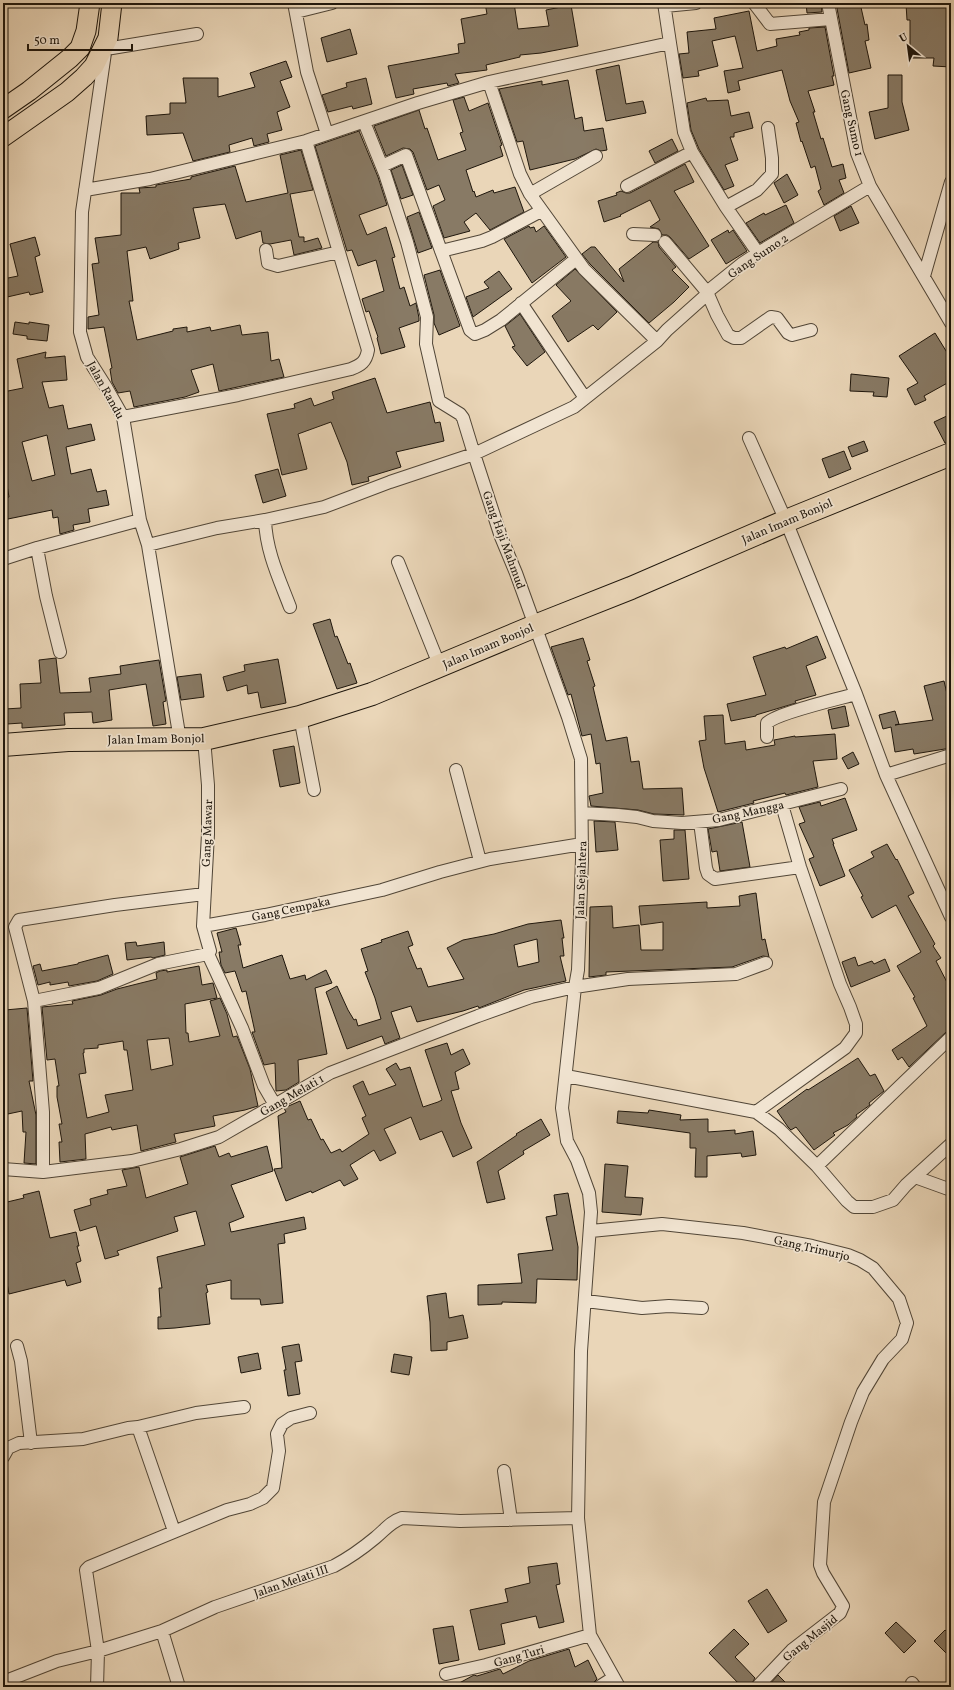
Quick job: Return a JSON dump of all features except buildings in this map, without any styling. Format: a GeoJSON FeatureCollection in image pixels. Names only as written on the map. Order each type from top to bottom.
{"type":"FeatureCollection","features":[{"type":"Feature","properties":{"kind":"highway","name":"Jalan Imam Bonjol"},"geometry":{"type":"LineString","coordinates":[[3,745],[68,740],[204,739],[300,718],[372,694],[440,667],[535,626],[631,588],[786,521],[951,454]]}},
{"type":"Feature","properties":{"kind":"main road"},"geometry":{"type":"LineString","coordinates":[[3,109],[29,91],[80,48],[86,31],[90,3]]}},
{"type":"Feature","properties":{"kind":"main road"},"geometry":{"type":"LineString","coordinates":[[3,137],[67,92],[94,66],[107,44],[112,3]]}},
{"type":"Feature","properties":{"kind":"street"},"geometry":{"type":"LineString","coordinates":[[327,134],[307,72],[295,8],[332,3]]}},
{"type":"Feature","properties":{"kind":"street"},"geometry":{"type":"LineString","coordinates":[[696,3],[665,4],[684,132],[692,152],[726,207],[758,253]]}},
{"type":"Feature","properties":{"kind":"street"},"geometry":{"type":"LineString","coordinates":[[754,3],[770,24],[831,19]]}},
{"type":"Feature","properties":{"kind":"street","name":"Gang Sumo 1"},"geometry":{"type":"LineString","coordinates":[[828,3],[857,153],[870,186],[951,323]]}},
{"type":"Feature","properties":{"kind":"street"},"geometry":{"type":"LineString","coordinates":[[107,44],[197,34]]}},
{"type":"Feature","properties":{"kind":"street","name":"Jalan Randu"},"geometry":{"type":"LineString","coordinates":[[107,44],[82,212],[80,332],[87,357],[123,417],[140,520],[148,545],[180,740]]}},
{"type":"Feature","properties":{"kind":"street"},"geometry":{"type":"LineString","coordinates":[[85,190],[150,179],[306,140],[418,103],[488,82],[670,44]]}},
{"type":"Feature","properties":{"kind":"street"},"geometry":{"type":"LineString","coordinates":[[488,82],[520,174],[541,211],[584,269],[657,341]]}},
{"type":"Feature","properties":{"kind":"street","name":"Gang Haji Mahmud"},"geometry":{"type":"LineString","coordinates":[[364,122],[382,166],[407,242],[427,317],[426,344],[439,401],[460,414],[463,418],[501,537],[535,626]]}},
{"type":"Feature","properties":{"kind":"street"},"geometry":{"type":"LineString","coordinates":[[726,207],[757,190],[772,174],[772,158],[768,128]]}},
{"type":"Feature","properties":{"kind":"street"},"geometry":{"type":"LineString","coordinates":[[123,417],[238,395],[351,370],[362,365],[368,350],[306,140]]}},
{"type":"Feature","properties":{"kind":"street"},"geometry":{"type":"LineString","coordinates":[[627,186],[692,152]]}},
{"type":"Feature","properties":{"kind":"street"},"geometry":{"type":"LineString","coordinates":[[382,166],[406,155],[470,330],[475,334],[485,330],[576,259]]}},
{"type":"Feature","properties":{"kind":"street"},"geometry":{"type":"LineString","coordinates":[[530,194],[596,156]]}},
{"type":"Feature","properties":{"kind":"street"},"geometry":{"type":"LineString","coordinates":[[924,276],[951,182]]}},
{"type":"Feature","properties":{"kind":"street","name":"Gang Sumo 2"},"geometry":{"type":"LineString","coordinates":[[148,545],[217,528],[264,520],[324,506],[474,454],[565,412],[657,341],[704,297],[707,292],[743,263],[870,186]]}},
{"type":"Feature","properties":{"kind":"street"},"geometry":{"type":"LineString","coordinates":[[441,250],[482,241],[541,211]]}},
{"type":"Feature","properties":{"kind":"street"},"geometry":{"type":"LineString","coordinates":[[633,234],[655,235]]}},
{"type":"Feature","properties":{"kind":"street"},"geometry":{"type":"LineString","coordinates":[[666,242],[707,292],[717,315],[728,334],[734,338],[741,338],[771,317],[776,318],[788,333],[792,335],[810,330]]}},
{"type":"Feature","properties":{"kind":"street"},"geometry":{"type":"LineString","coordinates":[[266,250],[268,263],[278,266],[339,252]]}},
{"type":"Feature","properties":{"kind":"street"},"geometry":{"type":"LineString","coordinates":[[521,303],[585,398]]}},
{"type":"Feature","properties":{"kind":"street"},"geometry":{"type":"LineString","coordinates":[[749,438],[786,521],[856,694],[886,775],[951,917]]}},
{"type":"Feature","properties":{"kind":"street"},"geometry":{"type":"LineString","coordinates":[[3,559],[37,548],[140,520]]}},
{"type":"Feature","properties":{"kind":"street"},"geometry":{"type":"LineString","coordinates":[[264,520],[265,536],[272,562],[290,607]]}},
{"type":"Feature","properties":{"kind":"street"},"geometry":{"type":"LineString","coordinates":[[37,548],[46,596],[60,652]]}},
{"type":"Feature","properties":{"kind":"street"},"geometry":{"type":"LineString","coordinates":[[398,562],[440,667]]}},
{"type":"Feature","properties":{"kind":"street","name":"Jalan Sejahtera"},"geometry":{"type":"LineString","coordinates":[[535,626],[568,717],[581,759],[582,844],[578,970],[562,1108],[567,1141],[577,1160],[589,1193],[592,1212],[581,1351],[578,1518],[590,1635]]}},
{"type":"Feature","properties":{"kind":"street"},"geometry":{"type":"LineString","coordinates":[[767,737],[767,724],[769,721],[782,715],[856,694]]}},
{"type":"Feature","properties":{"kind":"street"},"geometry":{"type":"LineString","coordinates":[[300,718],[314,790]]}},
{"type":"Feature","properties":{"kind":"street","name":"Gang Mawar"},"geometry":{"type":"LineString","coordinates":[[203,926],[208,834],[208,792],[204,739]]}},
{"type":"Feature","properties":{"kind":"street"},"geometry":{"type":"LineString","coordinates":[[886,775],[951,755]]}},
{"type":"Feature","properties":{"kind":"street"},"geometry":{"type":"LineString","coordinates":[[456,770],[480,861]]}},
{"type":"Feature","properties":{"kind":"street","name":"Gang Mangga"},"geometry":{"type":"LineString","coordinates":[[582,813],[636,817],[653,821],[682,823],[700,822],[719,820],[842,789]]}},
{"type":"Feature","properties":{"kind":"street"},"geometry":{"type":"LineString","coordinates":[[756,1112],[845,1048],[856,1033],[856,1024],[840,984],[800,867],[782,805]]}},
{"type":"Feature","properties":{"kind":"street"},"geometry":{"type":"LineString","coordinates":[[700,822],[706,868],[708,874],[715,878],[800,867]]}},
{"type":"Feature","properties":{"kind":"street","name":"Gang Cempaka"},"geometry":{"type":"LineString","coordinates":[[203,926],[265,915],[382,890],[480,861],[582,844]]}},
{"type":"Feature","properties":{"kind":"street"},"geometry":{"type":"LineString","coordinates":[[43,1172],[43,1112],[34,1001],[15,927],[19,920],[115,905],[204,894]]}},
{"type":"Feature","properties":{"kind":"street"},"geometry":{"type":"LineString","coordinates":[[203,926],[210,951],[208,954],[242,1028],[264,1086],[275,1105]]}},
{"type":"Feature","properties":{"kind":"street"},"geometry":{"type":"LineString","coordinates":[[34,1001],[99,988],[158,964],[208,954]]}},
{"type":"Feature","properties":{"kind":"street","name":"Gang Melati 1"},"geometry":{"type":"LineString","coordinates":[[3,1169],[43,1172],[132,1161],[189,1147],[219,1137],[330,1073],[531,997],[575,987],[628,979],[736,974],[766,963]]}},
{"type":"Feature","properties":{"kind":"street"},"geometry":{"type":"LineString","coordinates":[[817,1166],[951,1037]]}},
{"type":"Feature","properties":{"kind":"street"},"geometry":{"type":"LineString","coordinates":[[566,1076],[756,1112],[779,1129],[817,1166],[847,1201],[854,1206],[873,1207],[893,1200],[915,1177],[951,1144]]}},
{"type":"Feature","properties":{"kind":"street"},"geometry":{"type":"LineString","coordinates":[[915,1177],[951,1190]]}},
{"type":"Feature","properties":{"kind":"street","name":"Gang Trimurjo"},"geometry":{"type":"LineString","coordinates":[[591,1231],[662,1224],[743,1232],[812,1246],[848,1255],[864,1262],[873,1268],[899,1300],[907,1323],[902,1339],[883,1359],[863,1392],[851,1422],[824,1502],[820,1565],[823,1573],[843,1606]]}},
{"type":"Feature","properties":{"kind":"street"},"geometry":{"type":"LineString","coordinates":[[586,1301],[642,1308],[669,1306],[702,1308]]}},
{"type":"Feature","properties":{"kind":"street"},"geometry":{"type":"LineString","coordinates":[[17,1346],[21,1360],[31,1442]]}},
{"type":"Feature","properties":{"kind":"street"},"geometry":{"type":"LineString","coordinates":[[3,1457],[8,1448],[19,1444],[83,1439],[196,1413],[244,1407]]}},
{"type":"Feature","properties":{"kind":"street"},"geometry":{"type":"LineString","coordinates":[[97,1687],[98,1651],[86,1570],[88,1567],[227,1510],[250,1504],[263,1498],[273,1488],[279,1451],[277,1434],[282,1424],[291,1418],[310,1413]]}},
{"type":"Feature","properties":{"kind":"street"},"geometry":{"type":"LineString","coordinates":[[138,1427],[174,1531]]}},
{"type":"Feature","properties":{"kind":"street"},"geometry":{"type":"LineString","coordinates":[[504,1471],[511,1520]]}},
{"type":"Feature","properties":{"kind":"street","name":"Jalan Melati III"},"geometry":{"type":"LineString","coordinates":[[3,1682],[57,1661],[98,1651],[162,1631],[215,1607],[334,1566],[348,1558],[376,1537],[386,1526],[402,1518],[460,1521],[578,1518]]}},
{"type":"Feature","properties":{"kind":"street","name":"Gang Masjid"},"geometry":{"type":"LineString","coordinates":[[758,1687],[792,1650],[840,1614],[843,1606]]}},
{"type":"Feature","properties":{"kind":"street"},"geometry":{"type":"LineString","coordinates":[[162,1631],[179,1687]]}},
{"type":"Feature","properties":{"kind":"street"},"geometry":{"type":"LineString","coordinates":[[590,1635],[616,1682],[599,1687]]}},
{"type":"Feature","properties":{"kind":"street","name":"Gang Turi"},"geometry":{"type":"LineString","coordinates":[[446,1674],[486,1666],[590,1635]]}}]}
